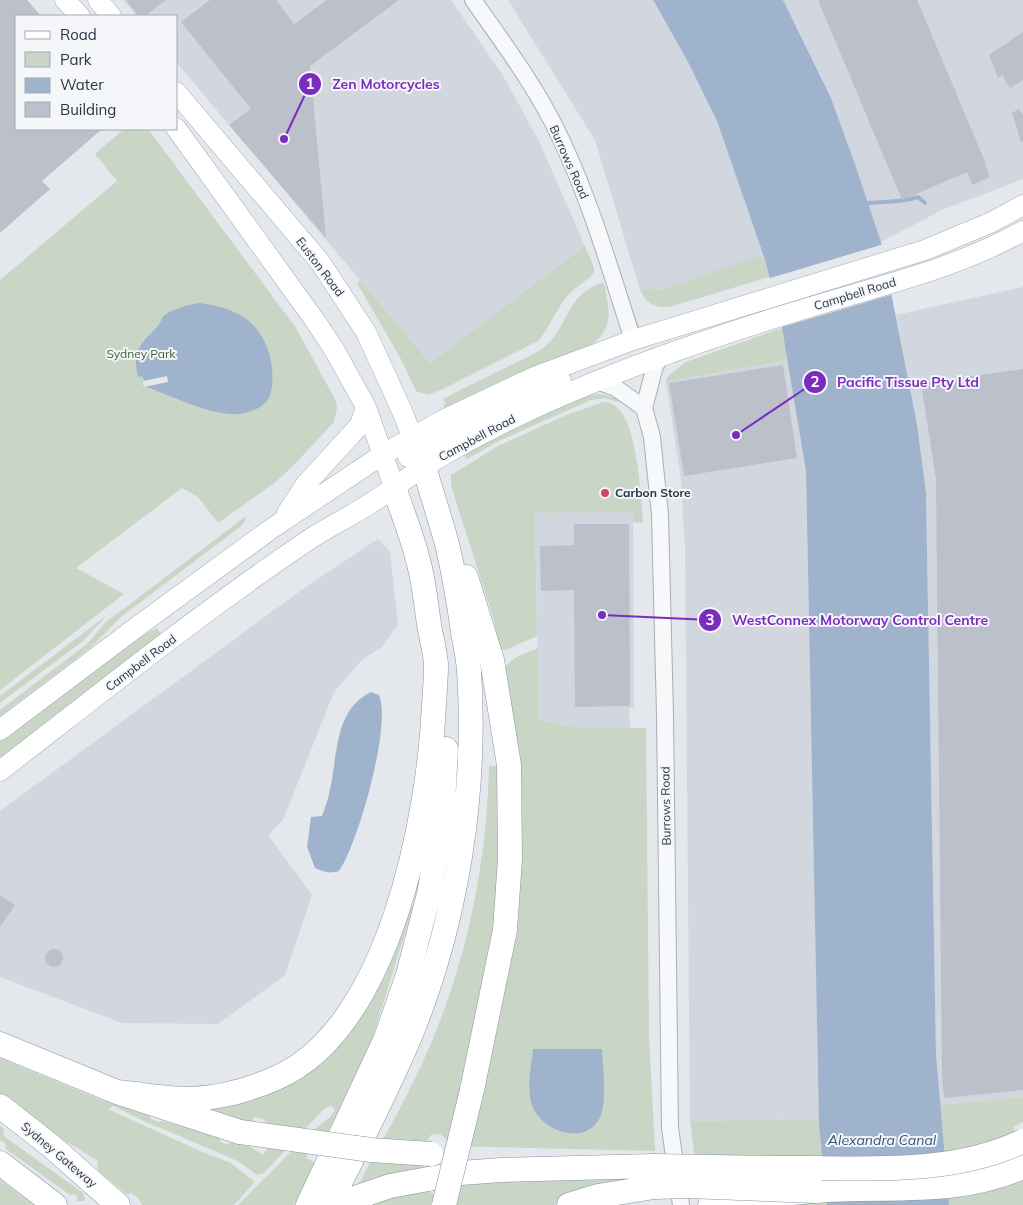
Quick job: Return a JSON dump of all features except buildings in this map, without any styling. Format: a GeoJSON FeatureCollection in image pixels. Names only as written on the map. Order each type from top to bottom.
{"type":"FeatureCollection","features":[{"type":"Feature","properties":{"kind":"highway"},"geometry":{"type":"LineString","coordinates":[[329,1205],[389,1085],[430,981],[448,916],[459,865],[466,813],[471,721],[469,668],[457,593],[441,521],[418,451]]}},
{"type":"Feature","properties":{"kind":"highway"},"geometry":{"type":"LineString","coordinates":[[117,1092],[188,1099],[242,1091],[278,1078],[301,1064],[324,1044],[342,1023],[358,999],[374,968],[391,928],[406,883],[419,831],[429,772],[436,664],[419,563],[394,487]]}},
{"type":"Feature","properties":{"kind":"highway"},"geometry":{"type":"LineString","coordinates":[[308,1205],[386,1038],[408,975],[429,894],[442,821],[446,745],[443,656],[427,559],[413,517],[394,487]]}},
{"type":"Feature","properties":{"kind":"highway"},"geometry":{"type":"LineString","coordinates":[[441,521],[469,583],[492,660],[509,765],[510,859],[505,930],[472,1090],[444,1205]]}},
{"type":"Feature","properties":{"kind":"highway"},"geometry":{"type":"LineString","coordinates":[[0,1044],[117,1092],[240,1132],[371,1150],[432,1165],[653,1177],[871,1169],[942,1164],[984,1155],[1023,1141]]}},
{"type":"Feature","properties":{"kind":"highway","name":"Sydney Gateway"},"geometry":{"type":"LineString","coordinates":[[0,1106],[50,1145],[118,1205]]}},
{"type":"Feature","properties":{"kind":"highway"},"geometry":{"type":"LineString","coordinates":[[0,1163],[55,1205]]}},
{"type":"Feature","properties":{"kind":"highway"},"geometry":{"type":"LineString","coordinates":[[334,1205],[390,1186],[432,1165]]}},
{"type":"Feature","properties":{"kind":"highway"},"geometry":{"type":"LineString","coordinates":[[569,1205],[653,1177],[688,1186],[816,1191],[920,1188],[975,1183],[1023,1167]]}},
{"type":"Feature","properties":{"kind":"highway"},"geometry":{"type":"LineString","coordinates":[[710,1205],[816,1191]]}},
{"type":"Feature","properties":{"kind":"main road"},"geometry":{"type":"LineString","coordinates":[[65,0],[79,15]]}},
{"type":"Feature","properties":{"kind":"main road"},"geometry":{"type":"LineString","coordinates":[[98,0],[110,15]]}},
{"type":"Feature","properties":{"kind":"main road","name":"Euston Road"},"geometry":{"type":"LineString","coordinates":[[178,94],[320,262],[366,332],[418,451]]}},
{"type":"Feature","properties":{"kind":"main road"},"geometry":{"type":"LineString","coordinates":[[177,130],[335,351],[366,408],[394,487]]}},
{"type":"Feature","properties":{"kind":"main road","name":"Campbell Road"},"geometry":{"type":"LineString","coordinates":[[0,771],[216,605],[313,538],[394,487],[418,451],[485,399],[534,377],[633,340],[898,259],[956,238],[1018,208]]}},
{"type":"Feature","properties":{"kind":"main road","name":"Campbell Road"},"geometry":{"type":"LineString","coordinates":[[0,730],[282,521],[382,455],[418,451],[491,429],[597,381],[661,356],[768,320],[903,279],[958,260],[1022,232]]}},
{"type":"Feature","properties":{"kind":"main road"},"geometry":{"type":"LineString","coordinates":[[418,451],[544,388],[610,363],[633,357],[661,356]]}},
{"type":"Feature","properties":{"kind":"main road"},"geometry":{"type":"LineString","coordinates":[[282,521],[306,484],[360,425],[366,408]]}},
{"type":"Feature","properties":{"kind":"street","name":"Burrows Road"},"geometry":{"type":"LineString","coordinates":[[472,0],[522,70],[560,137],[608,257],[633,340]]}},
{"type":"Feature","properties":{"kind":"street","name":"Campbell Road"},"geometry":{"type":"LineString","coordinates":[[1018,208],[1022,232]]}},
{"type":"Feature","properties":{"kind":"street"},"geometry":{"type":"LineString","coordinates":[[597,381],[616,388],[644,408],[655,366],[661,356]]}},
{"type":"Feature","properties":{"kind":"street","name":"Burrows Road"},"geometry":{"type":"LineString","coordinates":[[644,408],[652,437],[660,516],[665,715],[670,1128],[681,1205]]}},
{"type":"Feature","properties":{"kind":"shaded area"},"geometry":{"type":"Polygon","coordinates":[[[123,0],[451,0],[502,74],[539,141],[585,246],[430,363],[178,64],[178,15],[136,15],[123,0]]]}},
{"type":"Feature","properties":{"kind":"shaded area"},"geometry":{"type":"Polygon","coordinates":[[[508,0],[653,0],[688,62],[717,121],[765,260],[760,257],[660,290],[648,288],[640,290],[595,140],[508,0]]]}},
{"type":"Feature","properties":{"kind":"shaded area"},"geometry":{"type":"Polygon","coordinates":[[[783,0],[1023,0],[1023,179],[942,210],[881,242],[831,98],[783,0]]]}},
{"type":"Feature","properties":{"kind":"shaded area"},"geometry":{"type":"Polygon","coordinates":[[[1023,287],[1023,1097],[940,1105],[936,1054],[926,493],[917,424],[896,315],[1023,287]]]}},
{"type":"Feature","properties":{"kind":"shaded area"},"geometry":{"type":"Polygon","coordinates":[[[788,360],[806,471],[819,1119],[690,1121],[685,548],[681,480],[666,382],[788,360]]]}},
{"type":"Feature","properties":{"kind":"shaded area"},"geometry":{"type":"Polygon","coordinates":[[[633,512],[634,708],[629,708],[630,728],[580,728],[539,720],[535,513],[633,512]]]}},
{"type":"Feature","properties":{"kind":"shaded area"},"geometry":{"type":"Polygon","coordinates":[[[378,539],[390,552],[398,624],[382,647],[363,659],[334,692],[283,820],[268,835],[312,895],[285,975],[218,1024],[122,1023],[0,977],[0,811],[307,586],[378,539]]]}},
{"type":"Feature","properties":{"kind":"green space","name":"Sydney Park"},"geometry":{"type":"Polygon","coordinates":[[[123,130],[149,130],[296,328],[336,401],[337,408],[334,422],[292,467],[273,484],[218,523],[198,497],[182,488],[76,568],[124,594],[0,690],[0,280],[117,181],[95,154],[123,130]]]}},
{"type":"Feature","properties":{"kind":"green space"},"geometry":{"type":"Polygon","coordinates":[[[585,246],[594,272],[591,277],[573,290],[566,298],[538,341],[428,395],[416,391],[402,361],[357,283],[360,280],[430,363],[585,246]]]}},
{"type":"Feature","properties":{"kind":"green space"},"geometry":{"type":"Polygon","coordinates":[[[760,256],[765,260],[769,277],[673,306],[662,307],[654,305],[646,299],[640,290],[648,288],[660,290],[760,256]]]}},
{"type":"Feature","properties":{"kind":"green space"},"geometry":{"type":"Polygon","coordinates":[[[601,283],[604,284],[608,305],[608,321],[601,335],[585,350],[453,406],[444,408],[445,403],[443,399],[543,348],[558,331],[573,304],[580,296],[601,283]]]}},
{"type":"Feature","properties":{"kind":"green space"},"geometry":{"type":"Polygon","coordinates":[[[782,328],[788,360],[666,382],[668,376],[686,362],[782,328]]]}},
{"type":"Feature","properties":{"kind":"green space"},"geometry":{"type":"Polygon","coordinates":[[[595,394],[619,399],[617,402],[605,398],[591,400],[499,441],[467,459],[462,454],[496,435],[595,394]]]}},
{"type":"Feature","properties":{"kind":"green space"},"geometry":{"type":"Polygon","coordinates":[[[603,402],[610,403],[619,410],[627,422],[636,457],[643,523],[633,522],[633,512],[535,513],[537,636],[505,650],[501,649],[494,620],[451,486],[451,473],[453,474],[496,447],[564,416],[603,402]]]}},
{"type":"Feature","properties":{"kind":"green space"},"geometry":{"type":"Polygon","coordinates":[[[246,516],[244,523],[240,527],[122,616],[90,648],[0,716],[0,710],[87,644],[107,621],[246,516]]]}},
{"type":"Feature","properties":{"kind":"green space"},"geometry":{"type":"Polygon","coordinates":[[[106,616],[83,641],[0,703],[0,696],[106,616]]]}},
{"type":"Feature","properties":{"kind":"green space"},"geometry":{"type":"Polygon","coordinates":[[[157,628],[162,635],[0,758],[0,741],[129,643],[157,628]]]}},
{"type":"Feature","properties":{"kind":"green space"},"geometry":{"type":"Polygon","coordinates":[[[538,648],[539,720],[580,728],[646,728],[649,1035],[655,1151],[448,1146],[446,1139],[440,1134],[431,1135],[427,1140],[424,1153],[425,1189],[436,1195],[448,1193],[453,1185],[461,1180],[515,1176],[640,1175],[648,1176],[648,1179],[600,1188],[576,1195],[554,1205],[348,1205],[422,1064],[444,1010],[465,942],[480,872],[489,766],[503,766],[504,802],[501,802],[504,870],[501,918],[487,993],[463,1091],[481,1095],[511,956],[520,850],[520,779],[504,671],[513,659],[538,648]]]}},
{"type":"Feature","properties":{"kind":"green space"},"geometry":{"type":"Polygon","coordinates":[[[408,906],[413,907],[370,1046],[325,1138],[317,1135],[306,1158],[316,1163],[294,1205],[238,1205],[310,1133],[331,1116],[335,1110],[332,1106],[322,1111],[264,1173],[258,1175],[235,1160],[154,1126],[113,1106],[108,1109],[231,1163],[255,1182],[234,1205],[142,1205],[137,1197],[131,1193],[127,1195],[98,1170],[97,1160],[45,1129],[0,1096],[0,1058],[101,1100],[149,1114],[151,1119],[159,1122],[163,1121],[218,1136],[221,1142],[227,1145],[235,1140],[240,1141],[242,1145],[249,1146],[263,1155],[270,1137],[268,1127],[263,1119],[254,1117],[251,1126],[207,1114],[209,1108],[296,1075],[408,906]]]}},
{"type":"Feature","properties":{"kind":"green space"},"geometry":{"type":"Polygon","coordinates":[[[1023,1097],[1023,1122],[1013,1127],[1023,1152],[1023,1205],[949,1205],[940,1105],[1023,1097]]]}},
{"type":"Feature","properties":{"kind":"green space"},"geometry":{"type":"Polygon","coordinates":[[[819,1119],[827,1205],[701,1205],[690,1121],[819,1119]]]}},
{"type":"Feature","properties":{"kind":"green space"},"geometry":{"type":"Polygon","coordinates":[[[0,1126],[3,1128],[4,1136],[83,1193],[85,1201],[77,1201],[77,1197],[74,1194],[70,1195],[6,1149],[5,1143],[0,1140],[0,1126]]]}},
{"type":"Feature","properties":{"kind":"green space"},"geometry":{"type":"Polygon","coordinates":[[[0,1180],[34,1205],[0,1205],[0,1180]]]}},
{"type":"Feature","properties":{"kind":"water","name":"Alexandra Canal"},"geometry":{"type":"Polygon","coordinates":[[[653,0],[783,0],[831,98],[881,242],[917,424],[926,493],[936,1054],[949,1205],[827,1205],[819,1125],[806,471],[782,328],[765,260],[717,121],[688,62],[653,0]]]}},
{"type":"Feature","properties":{"kind":"water"},"geometry":{"type":"Polygon","coordinates":[[[199,303],[221,307],[237,313],[250,322],[262,337],[270,356],[273,376],[271,393],[267,401],[259,408],[238,414],[227,414],[203,409],[147,387],[142,376],[138,377],[136,361],[138,350],[164,316],[177,309],[199,303]]]}},
{"type":"Feature","properties":{"kind":"water"},"geometry":{"type":"Polygon","coordinates":[[[371,692],[379,695],[382,710],[381,731],[371,784],[347,857],[339,871],[324,871],[315,868],[307,847],[311,817],[322,816],[327,802],[344,722],[350,710],[359,700],[371,692]]]}},
{"type":"Feature","properties":{"kind":"water"},"geometry":{"type":"Polygon","coordinates":[[[533,1049],[602,1049],[603,1106],[598,1121],[590,1129],[581,1133],[570,1133],[560,1131],[541,1120],[531,1102],[529,1089],[533,1049]]]}},
{"type":"Feature","properties":{"kind":"pier"},"geometry":{"type":"Polygon","coordinates":[[[884,244],[894,294],[779,328],[767,279],[884,244]]]}},
{"type":"Feature","properties":{"kind":"pier"},"geometry":{"type":"Polygon","coordinates":[[[167,376],[168,382],[144,387],[143,381],[167,376]]]}},
{"type":"Feature","properties":{"kind":"waterway"},"geometry":{"type":"LineString","coordinates":[[868,203],[899,201],[918,197],[925,203]]}},
{"type":"Feature","properties":{"kind":"place","name":"Zen Motorcycles"},"geometry":{"type":"Point","coordinates":[284,139]}},
{"type":"Feature","properties":{"kind":"place","name":"Pacific Tissue Pty Ltd"},"geometry":{"type":"Point","coordinates":[736,435]}},
{"type":"Feature","properties":{"kind":"place","name":"Carbon Store"},"geometry":{"type":"Point","coordinates":[605,493]}},
{"type":"Feature","properties":{"kind":"place","name":"WestConnex Motorway Control Centre"},"geometry":{"type":"Point","coordinates":[602,615]}}]}
